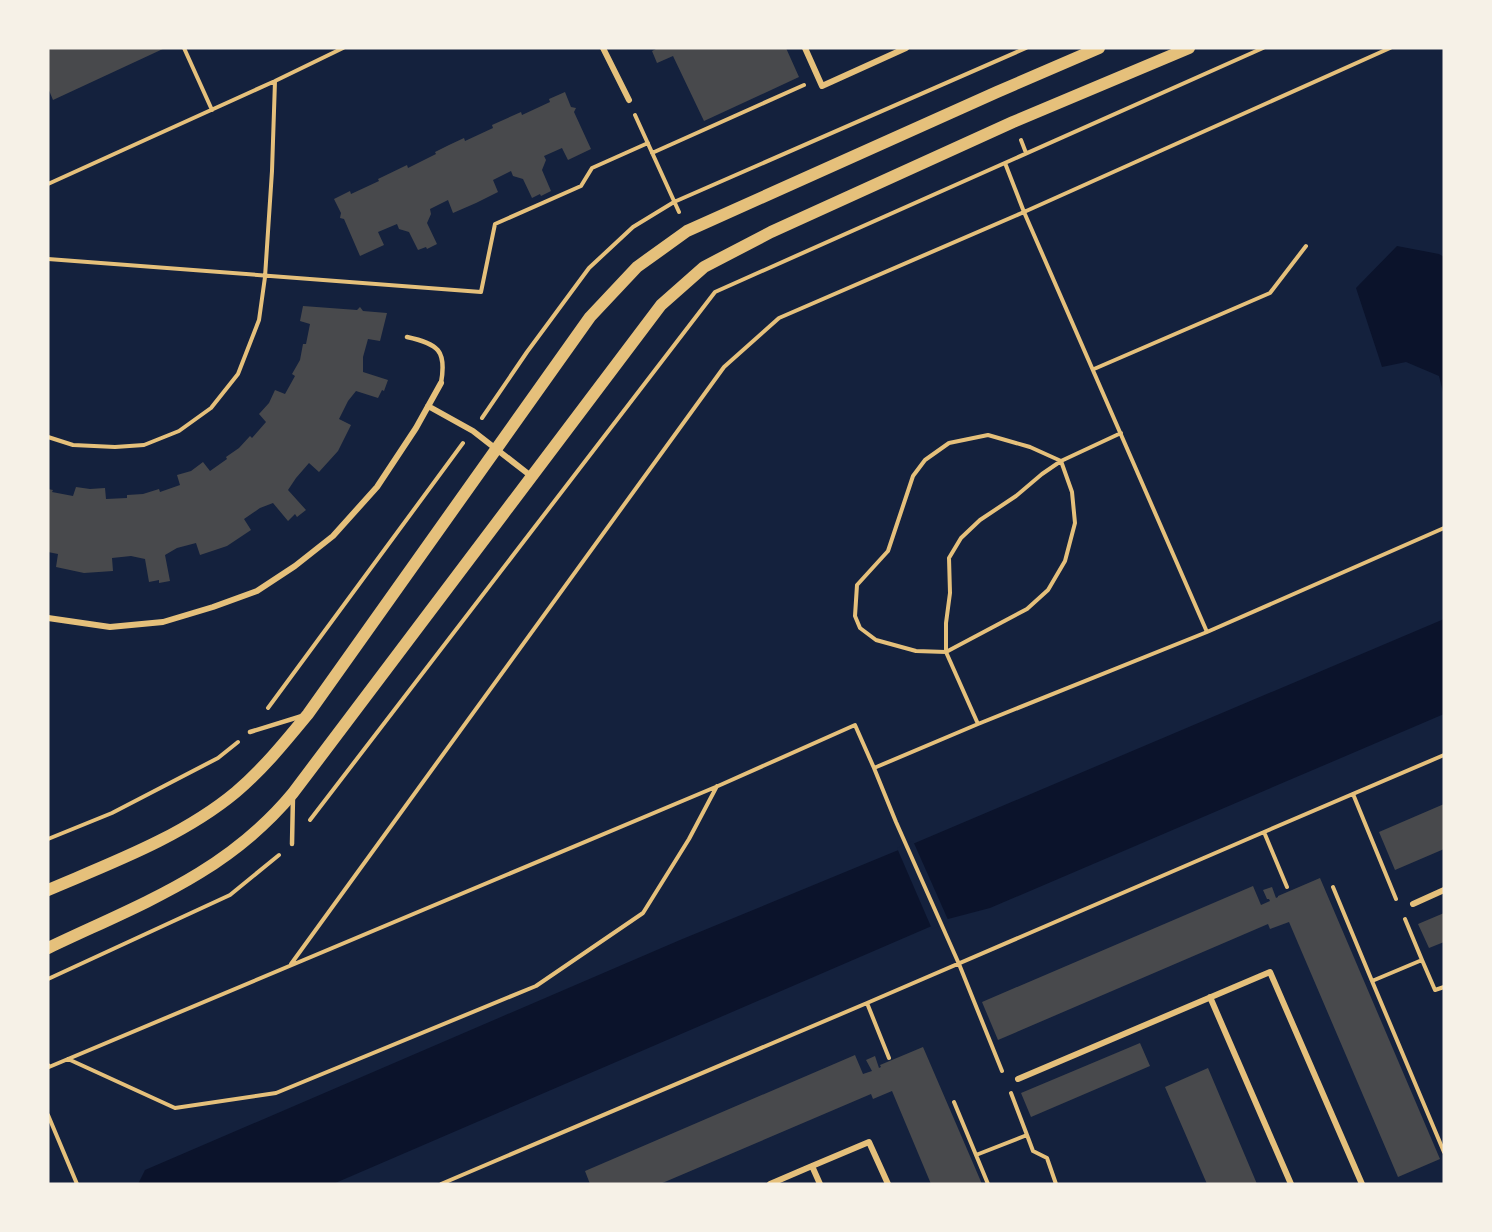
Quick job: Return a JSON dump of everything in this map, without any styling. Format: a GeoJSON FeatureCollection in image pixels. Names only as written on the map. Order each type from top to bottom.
{"type":"FeatureCollection","features":[{"type":"Feature","properties":{"kind":"main road"},"geometry":{"type":"LineString","coordinates":[[48,890],[152,844],[207,813],[256,774],[276,753],[308,714],[590,317],[637,267],[687,231],[1099,48]]}},
{"type":"Feature","properties":{"kind":"main road"},"geometry":{"type":"LineString","coordinates":[[48,948],[155,898],[204,871],[249,839],[280,809],[661,305],[704,267],[771,232],[1013,122],[1189,48]]}},
{"type":"Feature","properties":{"kind":"street"},"geometry":{"type":"LineString","coordinates":[[603,48],[629,100]]}},
{"type":"Feature","properties":{"kind":"street"},"geometry":{"type":"LineString","coordinates":[[805,48],[822,86],[906,48]]}},
{"type":"Feature","properties":{"kind":"street"},"geometry":{"type":"LineString","coordinates":[[48,618],[110,627],[162,622],[257,591],[295,566],[333,536],[377,487],[416,428],[441,383]]}},
{"type":"Feature","properties":{"kind":"street"},"geometry":{"type":"LineString","coordinates":[[428,406],[473,431],[531,476]]}},
{"type":"Feature","properties":{"kind":"street"},"geometry":{"type":"LineString","coordinates":[[1413,904],[1444,890]]}},
{"type":"Feature","properties":{"kind":"street"},"geometry":{"type":"LineString","coordinates":[[1018,1079],[1270,972],[1362,1184]]}},
{"type":"Feature","properties":{"kind":"street"},"geometry":{"type":"LineString","coordinates":[[1210,998],[1291,1184]]}},
{"type":"Feature","properties":{"kind":"street"},"geometry":{"type":"LineString","coordinates":[[770,1184],[869,1142],[888,1184]]}},
{"type":"Feature","properties":{"kind":"street"},"geometry":{"type":"LineString","coordinates":[[812,1166],[820,1184]]}},
{"type":"Feature","properties":{"kind":"lane"},"geometry":{"type":"LineString","coordinates":[[407,337],[426,342],[440,353],[444,368],[441,383]]}},
{"type":"Feature","properties":{"kind":"lane"},"geometry":{"type":"LineString","coordinates":[[250,732],[308,714]]}},
{"type":"Feature","properties":{"kind":"lane"},"geometry":{"type":"LineString","coordinates":[[292,844],[293,794]]}},
{"type":"Feature","properties":{"kind":"path"},"geometry":{"type":"LineString","coordinates":[[184,48],[212,110]]}},
{"type":"Feature","properties":{"kind":"path"},"geometry":{"type":"LineString","coordinates":[[48,184],[343,48]]}},
{"type":"Feature","properties":{"kind":"path"},"geometry":{"type":"LineString","coordinates":[[48,839],[112,813],[218,758],[250,732],[473,431],[527,352],[589,268],[633,227],[674,202],[1026,48]]}},
{"type":"Feature","properties":{"kind":"path"},"geometry":{"type":"LineString","coordinates":[[48,979],[230,895],[292,844],[715,292],[1263,48]]}},
{"type":"Feature","properties":{"kind":"path"},"geometry":{"type":"LineString","coordinates":[[290,965],[724,367],[779,318],[1024,212],[1389,48]]}},
{"type":"Feature","properties":{"kind":"path"},"geometry":{"type":"LineString","coordinates":[[652,153],[818,78]]}},
{"type":"Feature","properties":{"kind":"path"},"geometry":{"type":"LineString","coordinates":[[48,437],[73,445],[115,447],[144,445],[179,431],[211,408],[238,374],[259,320],[265,277],[275,81]]}},
{"type":"Feature","properties":{"kind":"path"},"geometry":{"type":"LineString","coordinates":[[629,100],[674,202]]}},
{"type":"Feature","properties":{"kind":"path"},"geometry":{"type":"LineString","coordinates":[[48,260],[481,292],[495,224],[581,186],[592,168],[648,143]]}},
{"type":"Feature","properties":{"kind":"path"},"geometry":{"type":"LineString","coordinates":[[1005,163],[1024,212],[1207,632]]}},
{"type":"Feature","properties":{"kind":"path"},"geometry":{"type":"LineString","coordinates":[[1094,369],[1270,293],[1306,246]]}},
{"type":"Feature","properties":{"kind":"path"},"geometry":{"type":"LineString","coordinates":[[978,723],[946,652],[946,623],[950,593],[949,558],[961,538],[980,520],[1016,496],[1042,474],[1061,461],[1121,434]]}},
{"type":"Feature","properties":{"kind":"path"},"geometry":{"type":"LineString","coordinates":[[988,435],[1030,447],[1061,461],[1072,492],[1075,523],[1065,561],[1048,590],[1027,609],[946,652],[916,651],[876,640],[860,628],[855,616],[857,585],[888,551],[913,476],[925,460],[948,443],[988,435]]}},
{"type":"Feature","properties":{"kind":"path"},"geometry":{"type":"LineString","coordinates":[[874,768],[978,723],[1207,632],[1444,528]]}},
{"type":"Feature","properties":{"kind":"path"},"geometry":{"type":"LineString","coordinates":[[48,1065],[49,1067],[718,786],[855,725],[959,964],[1033,1151],[1047,1158],[1056,1184]]}},
{"type":"Feature","properties":{"kind":"path"},"geometry":{"type":"LineString","coordinates":[[441,1184],[1444,755]]}},
{"type":"Feature","properties":{"kind":"path"},"geometry":{"type":"LineString","coordinates":[[68,1059],[175,1108],[276,1094],[536,986],[643,913],[689,839],[718,786]]}},
{"type":"Feature","properties":{"kind":"path"},"geometry":{"type":"LineString","coordinates":[[1353,794],[1435,990],[1444,987]]}},
{"type":"Feature","properties":{"kind":"path"},"geometry":{"type":"LineString","coordinates":[[1264,832],[1287,887]]}},
{"type":"Feature","properties":{"kind":"path"},"geometry":{"type":"LineString","coordinates":[[1333,887],[1444,1152]]}},
{"type":"Feature","properties":{"kind":"path"},"geometry":{"type":"LineString","coordinates":[[1372,981],[1422,960]]}},
{"type":"Feature","properties":{"kind":"path"},"geometry":{"type":"LineString","coordinates":[[867,1003],[889,1058]]}},
{"type":"Feature","properties":{"kind":"path"},"geometry":{"type":"LineString","coordinates":[[1008,1084],[1018,1079]]}},
{"type":"Feature","properties":{"kind":"path"},"geometry":{"type":"LineString","coordinates":[[954,1102],[987,1184]]}},
{"type":"Feature","properties":{"kind":"path"},"geometry":{"type":"LineString","coordinates":[[48,1115],[77,1184]]}},
{"type":"Feature","properties":{"kind":"path"},"geometry":{"type":"LineString","coordinates":[[976,1155],[1027,1135]]}},
{"type":"Feature","properties":{"kind":"water"},"geometry":{"type":"Polygon","coordinates":[[[1397,246],[1444,257],[1444,396],[1439,376],[1406,362],[1382,367],[1356,288],[1397,246]]]}},
{"type":"Feature","properties":{"kind":"water"},"geometry":{"type":"Polygon","coordinates":[[[1444,619],[1444,714],[990,908],[948,919],[333,1184],[138,1184],[145,1170],[680,940],[1444,619]]]}},
{"type":"Feature","properties":{"kind":"pier"},"geometry":{"type":"Polygon","coordinates":[[[913,841],[949,922],[932,929],[897,848],[913,841]]]}},
{"type":"Feature","properties":{"kind":"building"},"geometry":{"type":"Polygon","coordinates":[[[48,48],[165,48],[53,100],[48,88],[48,48]]]}},
{"type":"Feature","properties":{"kind":"building"},"geometry":{"type":"Polygon","coordinates":[[[658,48],[786,48],[799,77],[704,121],[673,56],[657,63],[652,51],[658,48]]]}},
{"type":"Feature","properties":{"kind":"building"},"geometry":{"type":"Polygon","coordinates":[[[565,92],[571,107],[576,108],[574,112],[591,149],[568,160],[562,148],[544,156],[546,160],[542,170],[551,191],[532,198],[523,179],[513,176],[511,171],[493,180],[498,192],[476,203],[453,213],[448,200],[430,209],[431,214],[427,223],[437,244],[418,250],[409,232],[399,229],[397,224],[378,232],[384,245],[360,256],[344,219],[340,218],[341,213],[334,199],[379,181],[378,179],[407,165],[408,168],[449,145],[464,138],[465,141],[521,112],[522,115],[565,92]]]}},
{"type":"Feature","properties":{"kind":"building"},"geometry":{"type":"Polygon","coordinates":[[[303,306],[357,310],[360,307],[363,311],[387,313],[380,341],[368,339],[363,357],[363,372],[388,380],[384,391],[382,390],[378,398],[356,391],[339,419],[351,425],[338,451],[319,472],[309,463],[288,490],[306,510],[297,517],[295,514],[288,521],[273,503],[260,508],[244,519],[251,530],[227,546],[200,555],[196,543],[177,548],[165,555],[170,581],[149,582],[145,559],[131,556],[112,558],[113,571],[84,573],[56,567],[58,554],[48,552],[48,489],[53,490],[52,492],[73,496],[76,487],[105,488],[106,499],[127,498],[127,495],[143,494],[159,489],[160,492],[180,485],[177,475],[191,471],[203,462],[210,471],[227,459],[226,457],[250,436],[252,438],[266,422],[259,414],[269,403],[275,390],[285,394],[295,376],[292,374],[300,360],[303,344],[306,344],[310,324],[300,321],[303,306]]]}},
{"type":"Feature","properties":{"kind":"building"},"geometry":{"type":"Polygon","coordinates":[[[1444,804],[1444,849],[1395,870],[1379,832],[1444,804]]]}},
{"type":"Feature","properties":{"kind":"building"},"geometry":{"type":"Polygon","coordinates":[[[1320,878],[1440,1159],[1398,1177],[1289,922],[1270,929],[1268,924],[998,1040],[982,1002],[1253,886],[1261,905],[1270,901],[1263,890],[1272,887],[1276,898],[1320,878]]]}},
{"type":"Feature","properties":{"kind":"building"},"geometry":{"type":"Polygon","coordinates":[[[1444,913],[1444,942],[1429,948],[1418,924],[1444,913]]]}},
{"type":"Feature","properties":{"kind":"building"},"geometry":{"type":"Polygon","coordinates":[[[1140,1043],[1150,1066],[1031,1117],[1021,1093],[1140,1043]]]}},
{"type":"Feature","properties":{"kind":"building"},"geometry":{"type":"Polygon","coordinates":[[[923,1047],[982,1184],[931,1184],[892,1091],[873,1099],[871,1094],[660,1184],[590,1184],[585,1171],[855,1055],[863,1074],[872,1071],[866,1060],[875,1056],[879,1068],[880,1065],[923,1047]]]}},
{"type":"Feature","properties":{"kind":"building"},"geometry":{"type":"Polygon","coordinates":[[[1208,1068],[1257,1184],[1207,1184],[1165,1087],[1208,1068]]]}}]}
